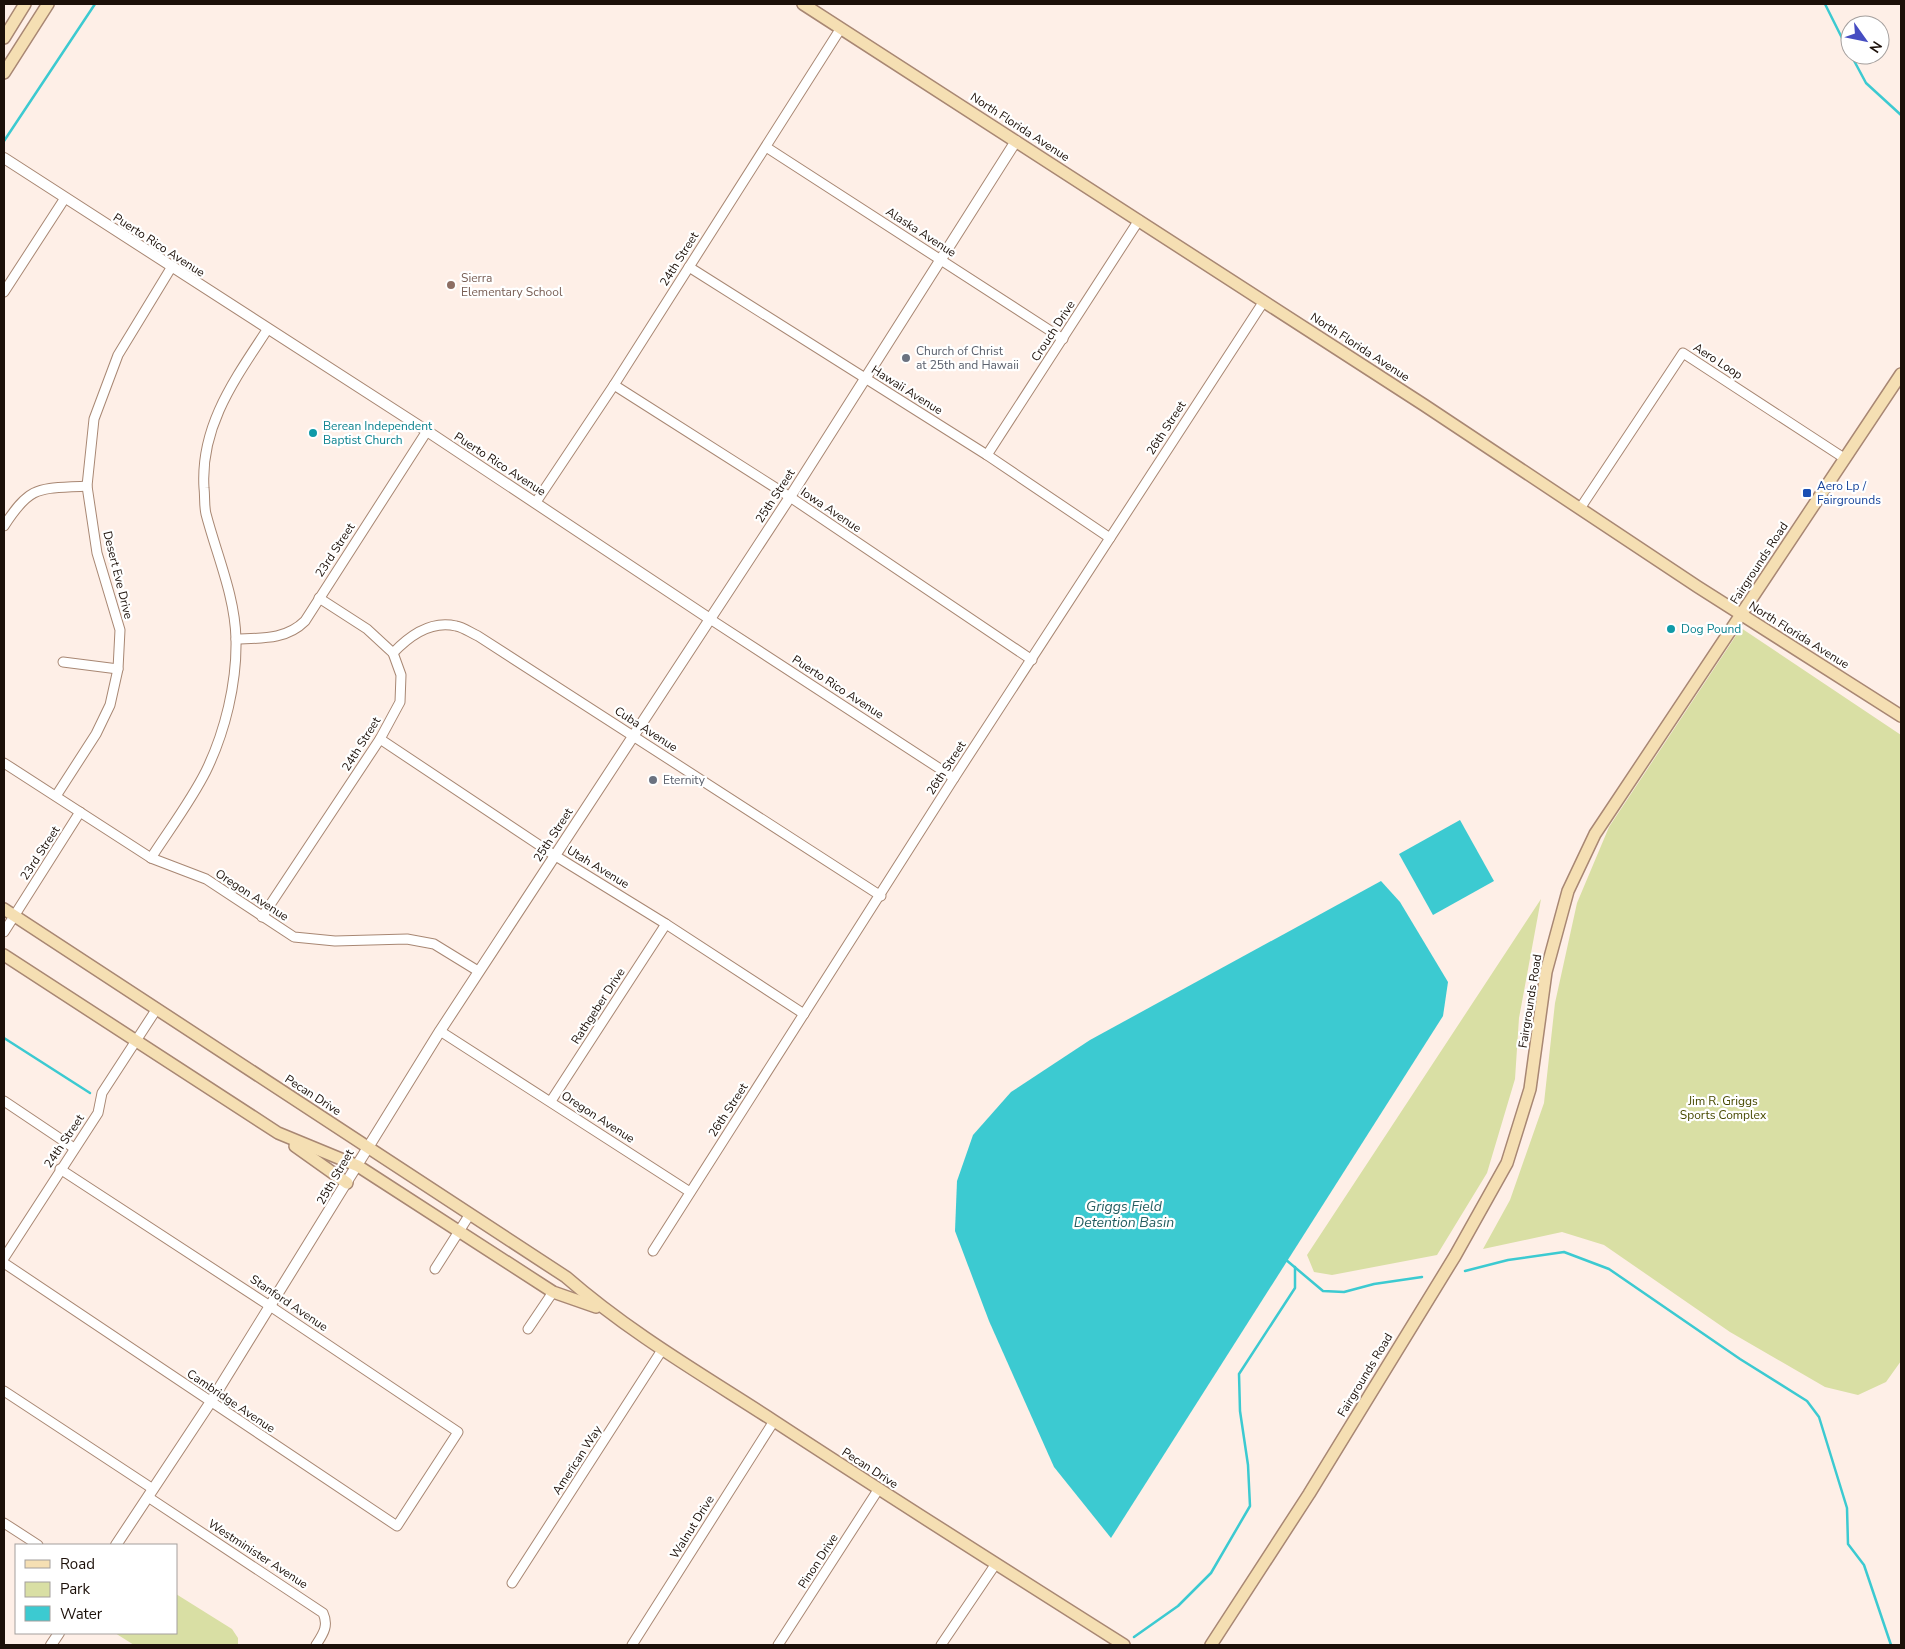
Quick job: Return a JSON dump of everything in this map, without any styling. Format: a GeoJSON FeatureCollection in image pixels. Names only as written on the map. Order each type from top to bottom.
{"type":"FeatureCollection","features":[{"type":"Feature","properties":{"kind":"main road"},"geometry":{"type":"LineString","coordinates":[[4,38],[25,4]]}},
{"type":"Feature","properties":{"kind":"main road"},"geometry":{"type":"LineString","coordinates":[[4,72],[48,4]]}},
{"type":"Feature","properties":{"kind":"main road","name":"North Florida Avenue"},"geometry":{"type":"LineString","coordinates":[[803,4],[1264,301],[1741,614],[1901,716]]}},
{"type":"Feature","properties":{"kind":"main road","name":"Fairgrounds Road"},"geometry":{"type":"LineString","coordinates":[[1211,1645],[1309,1494],[1455,1256],[1507,1163],[1530,1090],[1546,972],[1568,891],[1595,834],[1901,374]]}},
{"type":"Feature","properties":{"kind":"main road","name":"Pecan Drive"},"geometry":{"type":"LineString","coordinates":[[4,909],[566,1277],[603,1309],[662,1350],[995,1565],[1124,1645]]}},
{"type":"Feature","properties":{"kind":"main road","name":"Pecan Drive"},"geometry":{"type":"LineString","coordinates":[[4,955],[278,1133],[358,1166],[553,1292],[603,1309]]}},
{"type":"Feature","properties":{"kind":"main road"},"geometry":{"type":"LineString","coordinates":[[278,1133],[347,1183]]}},
{"type":"Feature","properties":{"kind":"street","name":"24th Street"},"geometry":{"type":"LineString","coordinates":[[536,502],[614,385],[840,28]]}},
{"type":"Feature","properties":{"kind":"street","name":"25th Street"},"geometry":{"type":"LineString","coordinates":[[117,1544],[210,1402],[358,1166],[367,1146],[478,971],[790,497],[1016,141]]}},
{"type":"Feature","properties":{"kind":"street","name":"Alaska Avenue"},"geometry":{"type":"LineString","coordinates":[[766,147],[1063,339]]}},
{"type":"Feature","properties":{"kind":"street","name":"Puerto Rico Avenue"},"geometry":{"type":"LineString","coordinates":[[4,158],[267,330],[536,502],[710,619],[954,778]]}},
{"type":"Feature","properties":{"kind":"street"},"geometry":{"type":"LineString","coordinates":[[4,292],[65,198]]}},
{"type":"Feature","properties":{"kind":"street","name":"Crouch Drive"},"geometry":{"type":"LineString","coordinates":[[987,455],[1139,220]]}},
{"type":"Feature","properties":{"kind":"street","name":"Hawaii Avenue"},"geometry":{"type":"LineString","coordinates":[[689,267],[987,455],[1110,538]]}},
{"type":"Feature","properties":{"kind":"street","name":"Desert Eve Drive"},"geometry":{"type":"LineString","coordinates":[[56,796],[96,734],[110,705],[118,669],[120,630],[97,553],[87,486],[94,419],[118,355],[172,268]]}},
{"type":"Feature","properties":{"kind":"street","name":"26th Street"},"geometry":{"type":"LineString","coordinates":[[653,1251],[881,896],[954,778],[1264,301]]}},
{"type":"Feature","properties":{"kind":"street"},"geometry":{"type":"LineString","coordinates":[[150,858],[205,772],[221,731],[231,695],[236,639],[230,592],[206,512],[203,472],[207,443],[216,415],[229,388],[267,330]]}},
{"type":"Feature","properties":{"kind":"street","name":"Aero Loop"},"geometry":{"type":"LineString","coordinates":[[1581,508],[1683,353],[1844,458]]}},
{"type":"Feature","properties":{"kind":"street","name":"Iowa Avenue"},"geometry":{"type":"LineString","coordinates":[[614,385],[790,497],[1032,660]]}},
{"type":"Feature","properties":{"kind":"street","name":"23rd Street"},"geometry":{"type":"LineString","coordinates":[[236,639],[279,637],[299,628],[427,431]]}},
{"type":"Feature","properties":{"kind":"street"},"geometry":{"type":"LineString","coordinates":[[4,526],[20,502],[40,489],[87,486]]}},
{"type":"Feature","properties":{"kind":"street","name":"24th Street"},"geometry":{"type":"LineString","coordinates":[[262,917],[380,739],[400,702],[401,675],[393,652],[367,629],[319,598]]}},
{"type":"Feature","properties":{"kind":"street","name":"Cuba Avenue"},"geometry":{"type":"LineString","coordinates":[[393,652],[409,636],[429,627],[456,626],[478,636],[881,896]]}},
{"type":"Feature","properties":{"kind":"street"},"geometry":{"type":"LineString","coordinates":[[63,662],[118,669]]}},
{"type":"Feature","properties":{"kind":"street","name":"Utah Avenue"},"geometry":{"type":"LineString","coordinates":[[380,739],[554,855],[666,924],[804,1014]]}},
{"type":"Feature","properties":{"kind":"street","name":"Oregon Avenue"},"geometry":{"type":"LineString","coordinates":[[4,762],[150,858],[206,879],[294,937],[335,941],[408,939],[434,944],[478,971]]}},
{"type":"Feature","properties":{"kind":"street","name":"23rd Street"},"geometry":{"type":"LineString","coordinates":[[4,932],[80,812]]}},
{"type":"Feature","properties":{"kind":"street","name":"Rathgeber Drive"},"geometry":{"type":"LineString","coordinates":[[551,1101],[666,924]]}},
{"type":"Feature","properties":{"kind":"street","name":"24th Street"},"geometry":{"type":"LineString","coordinates":[[4,1258],[98,1113],[102,1093],[156,1010]]}},
{"type":"Feature","properties":{"kind":"street","name":"Oregon Avenue"},"geometry":{"type":"LineString","coordinates":[[440,1031],[690,1192]]}},
{"type":"Feature","properties":{"kind":"street"},"geometry":{"type":"LineString","coordinates":[[4,1100],[74,1148]]}},
{"type":"Feature","properties":{"kind":"street","name":"Stanford Avenue"},"geometry":{"type":"LineString","coordinates":[[60,1169],[458,1432],[429,1476]]}},
{"type":"Feature","properties":{"kind":"street"},"geometry":{"type":"LineString","coordinates":[[435,1269],[470,1214]]}},
{"type":"Feature","properties":{"kind":"street","name":"Cambridge Avenue"},"geometry":{"type":"LineString","coordinates":[[4,1263],[397,1526],[429,1476]]}},
{"type":"Feature","properties":{"kind":"street"},"geometry":{"type":"LineString","coordinates":[[528,1329],[553,1292]]}},
{"type":"Feature","properties":{"kind":"street","name":"American Way"},"geometry":{"type":"LineString","coordinates":[[512,1583],[662,1350]]}},
{"type":"Feature","properties":{"kind":"street","name":"Westminister Avenue"},"geometry":{"type":"LineString","coordinates":[[4,1391],[323,1613],[327,1621],[325,1631],[316,1645]]}},
{"type":"Feature","properties":{"kind":"street","name":"Walnut Drive"},"geometry":{"type":"LineString","coordinates":[[632,1645],[774,1421]]}},
{"type":"Feature","properties":{"kind":"street","name":"Pinon Drive"},"geometry":{"type":"LineString","coordinates":[[778,1645],[878,1490]]}},
{"type":"Feature","properties":{"kind":"street"},"geometry":{"type":"LineString","coordinates":[[4,1523],[36,1544]]}},
{"type":"Feature","properties":{"kind":"street"},"geometry":{"type":"LineString","coordinates":[[942,1645],[995,1565]]}},
{"type":"Feature","properties":{"kind":"street"},"geometry":{"type":"LineString","coordinates":[[51,1645],[58,1634]]}},
{"type":"Feature","properties":{"kind":"green space","name":"Jim R. Griggs Sports Complex"},"geometry":{"type":"Polygon","coordinates":[[[1741,628],[1901,735],[1901,1361],[1886,1382],[1858,1395],[1825,1387],[1730,1332],[1604,1245],[1562,1232],[1483,1249],[1510,1200],[1544,1103],[1555,1003],[1577,903],[1609,827],[1741,628]]]}},
{"type":"Feature","properties":{"kind":"green space"},"geometry":{"type":"Polygon","coordinates":[[[1541,899],[1519,1018],[1515,1079],[1487,1173],[1437,1255],[1332,1275],[1314,1272],[1307,1255],[1541,899]]]}},
{"type":"Feature","properties":{"kind":"green space"},"geometry":{"type":"Polygon","coordinates":[[[178,1595],[232,1629],[238,1638],[238,1645],[134,1645],[117,1634],[178,1634],[178,1595]]]}},
{"type":"Feature","properties":{"kind":"water"},"geometry":{"type":"Polygon","coordinates":[[[1460,820],[1494,881],[1433,915],[1399,854],[1460,820]]]}},
{"type":"Feature","properties":{"kind":"water","name":"Griggs Field Detention Basin"},"geometry":{"type":"Polygon","coordinates":[[[1381,881],[1400,902],[1448,982],[1443,1016],[1111,1538],[1054,1467],[989,1321],[955,1231],[957,1181],[973,1135],[1011,1092],[1090,1040],[1381,881]]]}},
{"type":"Feature","properties":{"kind":"waterway"},"geometry":{"type":"LineString","coordinates":[[4,141],[95,4]]}},
{"type":"Feature","properties":{"kind":"waterway"},"geometry":{"type":"LineString","coordinates":[[1825,4],[1840,34]]}},
{"type":"Feature","properties":{"kind":"waterway"},"geometry":{"type":"LineString","coordinates":[[1856,65],[1866,83],[1901,115]]}},
{"type":"Feature","properties":{"kind":"waterway"},"geometry":{"type":"LineString","coordinates":[[4,1038],[90,1093]]}},
{"type":"Feature","properties":{"kind":"waterway"},"geometry":{"type":"LineString","coordinates":[[1465,1271],[1508,1260],[1564,1252],[1609,1269],[1740,1359],[1807,1401],[1819,1417],[1847,1508],[1848,1544],[1864,1565],[1891,1645]]}},
{"type":"Feature","properties":{"kind":"waterway"},"geometry":{"type":"LineString","coordinates":[[1285,1259],[1323,1291],[1344,1292],[1374,1284],[1422,1277]]}},
{"type":"Feature","properties":{"kind":"waterway"},"geometry":{"type":"LineString","coordinates":[[1134,1637],[1178,1606],[1211,1573],[1250,1506],[1248,1465],[1240,1411],[1239,1374],[1295,1288],[1295,1267]]}},
{"type":"Feature","properties":{"kind":"place","name":"Sierra Elementary School"},"geometry":{"type":"Point","coordinates":[451,285]}},
{"type":"Feature","properties":{"kind":"place","name":"Church of Christ at 25th and Hawaii"},"geometry":{"type":"Point","coordinates":[906,358]}},
{"type":"Feature","properties":{"kind":"place","name":"Berean Independent Baptist Church"},"geometry":{"type":"Point","coordinates":[313,433]}},
{"type":"Feature","properties":{"kind":"place","name":"Aero Lp / Fairgrounds"},"geometry":{"type":"Point","coordinates":[1807,493]}},
{"type":"Feature","properties":{"kind":"place","name":"Dog Pound"},"geometry":{"type":"Point","coordinates":[1671,629]}},
{"type":"Feature","properties":{"kind":"place","name":"Eternity"},"geometry":{"type":"Point","coordinates":[653,780]}}]}
